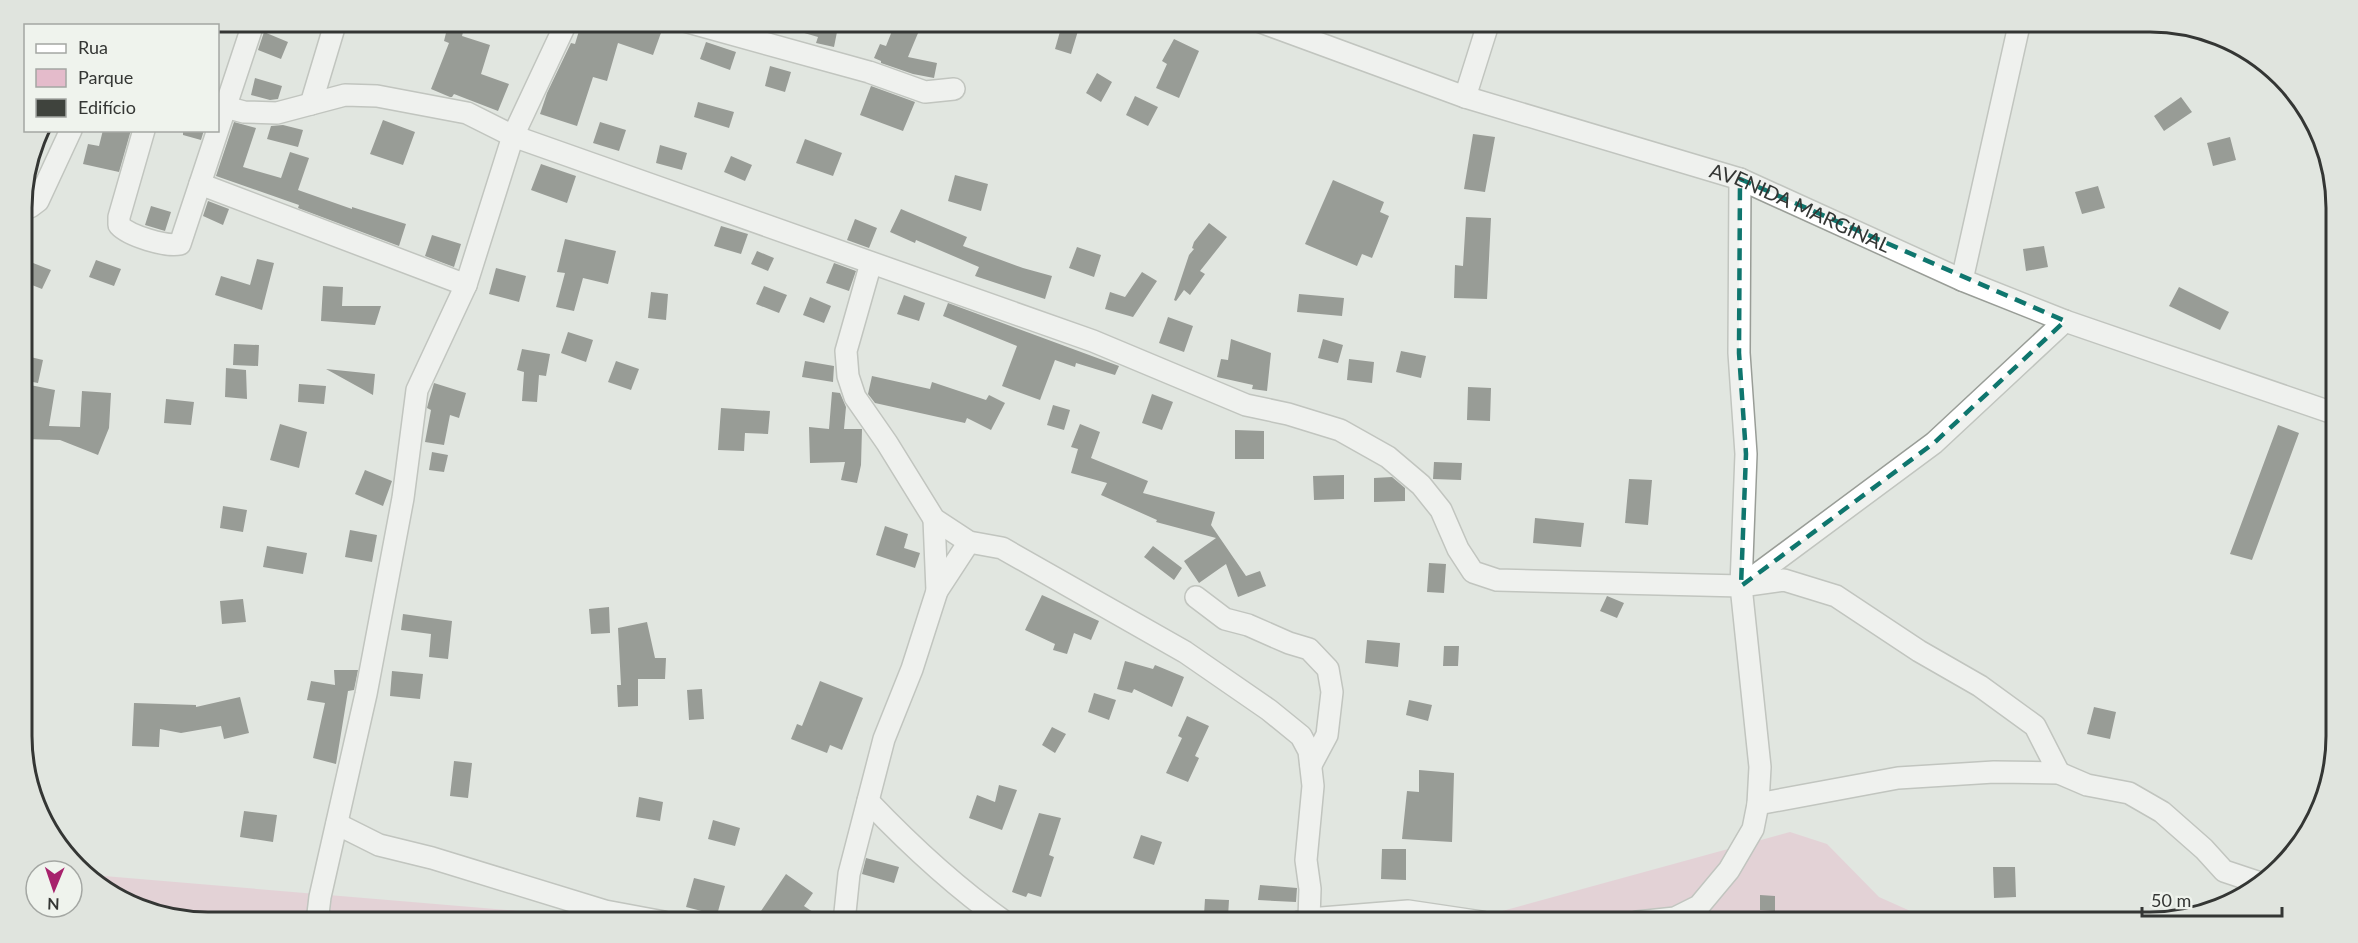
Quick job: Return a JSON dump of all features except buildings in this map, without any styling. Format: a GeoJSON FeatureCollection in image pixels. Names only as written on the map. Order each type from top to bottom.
{"type":"FeatureCollection","features":[{"type":"Feature","properties":{"kind":"street"},"geometry":{"type":"LineString","coordinates":[[250,31],[222,106],[244,112],[277,113],[345,95],[377,96],[467,113],[513,136],[1093,342],[1246,405],[1288,414],[1340,430],[1388,457],[1421,485],[1441,510],[1458,549],[1473,572],[1497,580],[1741,586],[1784,580],[1836,596],[1919,651],[1980,686],[2035,726],[2059,772]]}},
{"type":"Feature","properties":{"kind":"street"},"geometry":{"type":"LineString","coordinates":[[311,104],[333,31]]}},
{"type":"Feature","properties":{"kind":"street"},"geometry":{"type":"LineString","coordinates":[[318,912],[366,694],[404,498],[417,390],[466,285],[513,136],[562,31]]}},
{"type":"Feature","properties":{"kind":"street"},"geometry":{"type":"LineString","coordinates":[[720,31],[870,72],[925,92],[954,89]]}},
{"type":"Feature","properties":{"kind":"street","name":"AVENIDA MARGINAL"},"geometry":{"type":"LineString","coordinates":[[1285,31],[1465,97],[1740,179],[1962,280],[2065,321],[2326,411]]}},
{"type":"Feature","properties":{"kind":"street"},"geometry":{"type":"LineString","coordinates":[[1465,97],[1486,31]]}},
{"type":"Feature","properties":{"kind":"street"},"geometry":{"type":"LineString","coordinates":[[1962,280],[2018,31]]}},
{"type":"Feature","properties":{"kind":"street"},"geometry":{"type":"LineString","coordinates":[[32,206],[38,201],[70,132]]}},
{"type":"Feature","properties":{"kind":"street"},"geometry":{"type":"LineString","coordinates":[[143,132],[119,217],[119,225],[125,231],[172,246],[180,244],[215,132]]}},
{"type":"Feature","properties":{"kind":"street"},"geometry":{"type":"LineString","coordinates":[[1689,911],[1699,906],[1729,870],[1753,829],[1758,804],[1760,767],[1741,586],[1746,454],[1739,353],[1740,179]]}},
{"type":"Feature","properties":{"kind":"street"},"geometry":{"type":"LineString","coordinates":[[200,184],[466,285]]}},
{"type":"Feature","properties":{"kind":"street"},"geometry":{"type":"LineString","coordinates":[[871,263],[846,351],[848,376],[855,397],[887,443],[934,519],[969,542],[1002,548],[1185,652],[1269,710],[1301,736],[1309,751],[1313,786],[1306,860],[1310,889],[1306,911]]}},
{"type":"Feature","properties":{"kind":"street"},"geometry":{"type":"LineString","coordinates":[[1741,586],[1934,443],[2065,321]]}},
{"type":"Feature","properties":{"kind":"street"},"geometry":{"type":"LineString","coordinates":[[934,519],[937,591]]}},
{"type":"Feature","properties":{"kind":"street"},"geometry":{"type":"LineString","coordinates":[[845,912],[849,874],[884,739],[912,669],[937,591],[969,542]]}},
{"type":"Feature","properties":{"kind":"street"},"geometry":{"type":"LineString","coordinates":[[1196,597],[1225,619],[1248,625],[1309,649],[1328,669],[1332,692],[1327,735],[1311,765]]}},
{"type":"Feature","properties":{"kind":"street"},"geometry":{"type":"LineString","coordinates":[[1758,804],[1899,778],[1994,771],[2059,772],[2087,785],[2128,793],[2162,812],[2204,849],[2224,871],[2251,880]]}},
{"type":"Feature","properties":{"kind":"street"},"geometry":{"type":"LineString","coordinates":[[868,801],[903,838],[990,912]]}},
{"type":"Feature","properties":{"kind":"street"},"geometry":{"type":"LineString","coordinates":[[337,824],[379,845],[432,858],[609,912]]}},
{"type":"Feature","properties":{"kind":"highlighted area"},"geometry":{"type":"Polygon","coordinates":[[[1740,179],[2065,321],[1934,443],[1741,586],[1746,454],[1739,353],[1740,179]]]}},
{"type":"Feature","properties":{"kind":"green space"},"geometry":{"type":"Polygon","coordinates":[[[1790,832],[1827,844],[1879,897],[1911,911],[1501,911],[1790,832]]]}},
{"type":"Feature","properties":{"kind":"green space"},"geometry":{"type":"Polygon","coordinates":[[[102,876],[529,912],[207,912],[173,908],[151,902],[130,893],[102,876]]]}}]}
